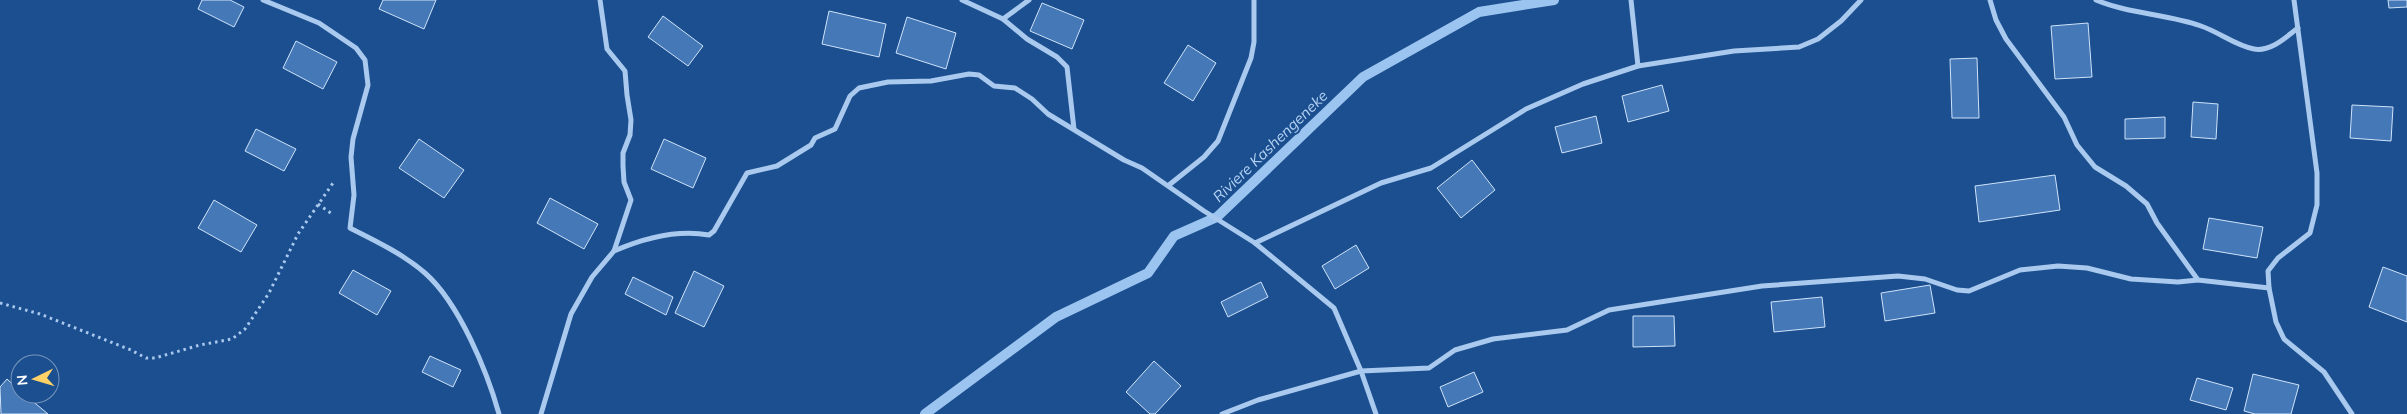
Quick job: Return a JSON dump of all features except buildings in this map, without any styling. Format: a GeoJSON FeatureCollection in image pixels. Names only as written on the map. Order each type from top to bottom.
{"type":"FeatureCollection","features":[{"type":"Feature","properties":{"kind":"street"},"geometry":{"type":"LineString","coordinates":[[262,0],[319,23],[356,48],[365,60],[368,86],[353,139],[351,158],[354,195],[350,228],[387,246],[426,274],[454,307],[476,352],[499,414]]}},
{"type":"Feature","properties":{"kind":"street"},"geometry":{"type":"LineString","coordinates":[[541,414],[572,314],[592,278],[614,251],[631,200],[624,182],[623,166],[623,153],[630,135],[631,120],[626,95],[626,71],[607,49],[600,0]]}},
{"type":"Feature","properties":{"kind":"street"},"geometry":{"type":"LineString","coordinates":[[962,0],[1003,20],[1027,39],[1057,57],[1067,67],[1074,129]]}},
{"type":"Feature","properties":{"kind":"street"},"geometry":{"type":"LineString","coordinates":[[1003,20],[1029,0]]}},
{"type":"Feature","properties":{"kind":"street"},"geometry":{"type":"LineString","coordinates":[[1169,184],[1204,157],[1218,141],[1251,58],[1254,42],[1254,0]]}},
{"type":"Feature","properties":{"kind":"street"},"geometry":{"type":"LineString","coordinates":[[1631,0],[1638,66]]}},
{"type":"Feature","properties":{"kind":"street"},"geometry":{"type":"LineString","coordinates":[[1255,243],[1381,183],[1431,168],[1526,109],[1583,84],[1638,66],[1734,51],[1799,47],[1818,38],[1834,27],[1861,0]]}},
{"type":"Feature","properties":{"kind":"street"},"geometry":{"type":"LineString","coordinates":[[1990,0],[1996,20],[2006,39],[2064,117],[2077,145],[2095,167],[2126,186],[2147,204],[2157,223],[2198,280]]}},
{"type":"Feature","properties":{"kind":"street"},"geometry":{"type":"LineString","coordinates":[[2096,0],[2123,8],[2170,16],[2202,26],[2254,49],[2278,44],[2298,28]]}},
{"type":"Feature","properties":{"kind":"street"},"geometry":{"type":"LineString","coordinates":[[2294,0],[2317,173],[2317,205],[2310,233],[2278,258],[2268,271],[2269,288],[2276,322],[2284,339],[2324,372],[2352,414]]}},
{"type":"Feature","properties":{"kind":"street"},"geometry":{"type":"LineString","coordinates":[[614,251],[648,237],[692,232],[709,235],[717,226],[747,174],[777,166],[811,145],[815,138],[835,129],[850,96],[859,88],[872,84],[931,81],[969,74],[979,75],[994,86],[1016,88],[1032,99],[1048,114],[1169,184],[1204,211],[1255,243],[1334,308],[1361,371],[1376,414]]}},
{"type":"Feature","properties":{"kind":"street"},"geometry":{"type":"LineString","coordinates":[[1222,414],[1258,400],[1361,371],[1429,368],[1454,350],[1493,339],[1567,330],[1609,310],[1762,286],[1905,276],[1925,279],[1957,290],[1970,291],[2020,270],[2058,266],[2087,268],[2131,279],[2178,282],[2198,280],[2269,288]]}},
{"type":"Feature","properties":{"kind":"path"},"geometry":{"type":"LineString","coordinates":[[0,303],[40,314],[131,350],[146,358],[232,339],[245,329],[269,293],[298,234],[351,158]]}},
{"type":"Feature","properties":{"kind":"waterway","name":"Riviere Kashengeneke"},"geometry":{"type":"LineString","coordinates":[[925,414],[1056,317],[1148,273],[1174,236],[1217,217],[1363,77],[1479,12],[1554,0]]}}]}
